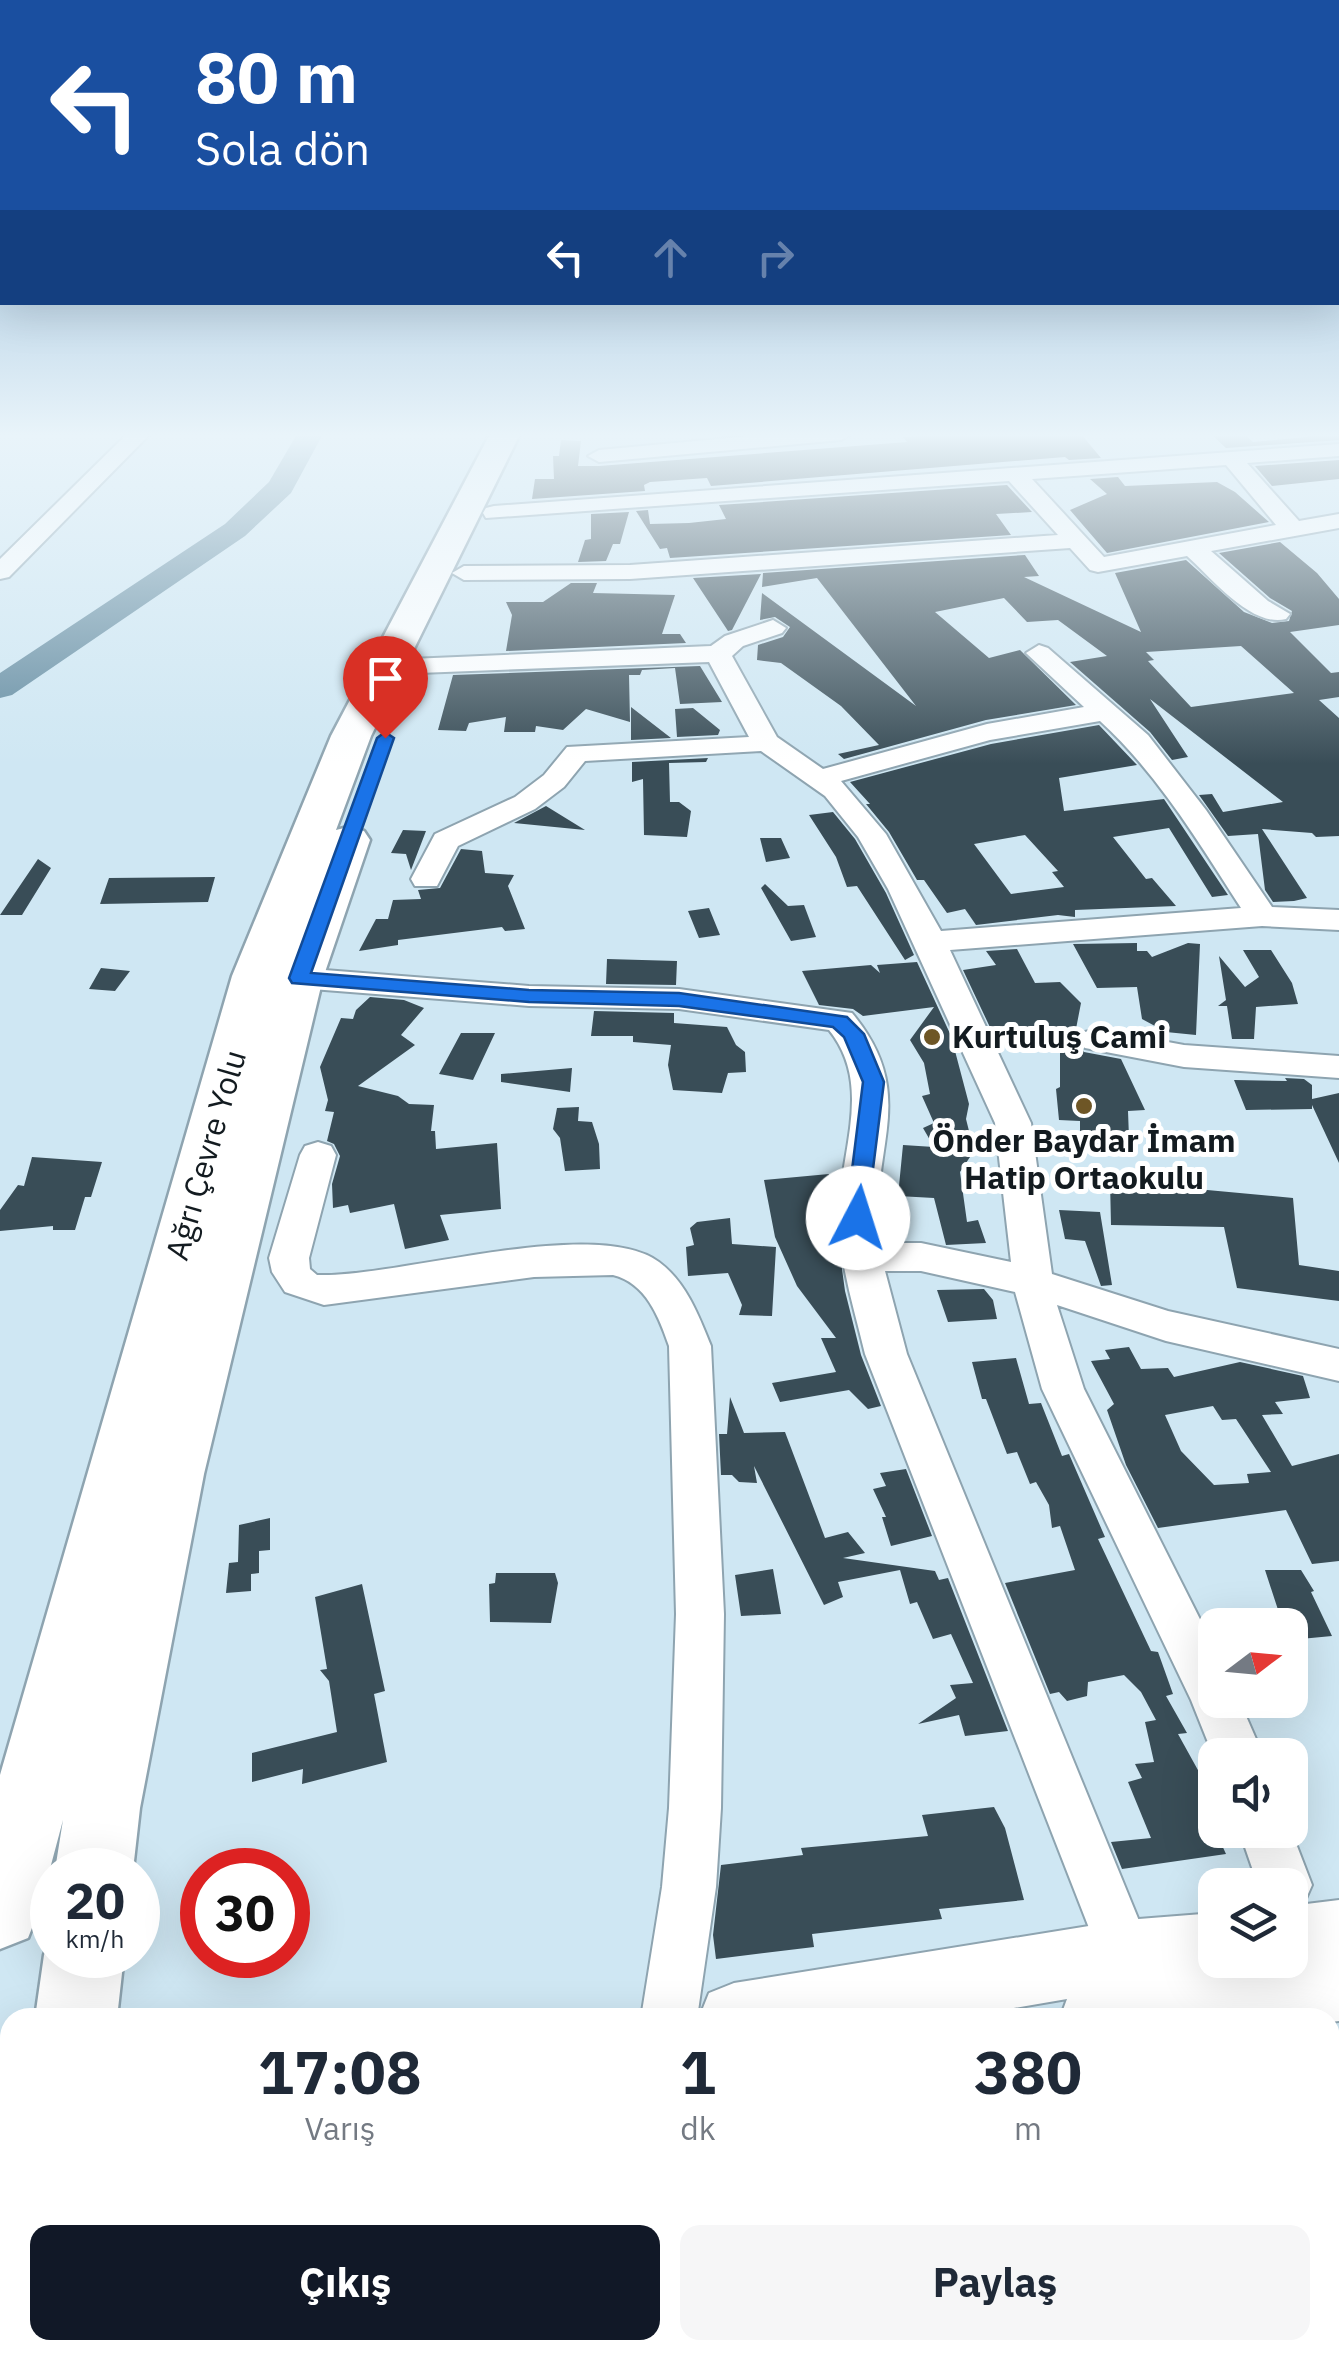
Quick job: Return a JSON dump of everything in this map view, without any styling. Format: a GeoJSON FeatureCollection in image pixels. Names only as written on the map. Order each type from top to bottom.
{"type":"FeatureCollection","features":[{"type":"Feature","properties":{"kind":"highway","name":"Ağrı Çevre Yolu"},"geometry":{"type":"LineString","coordinates":[[1,1898],[256,976],[351,736],[449,544]]}},
{"type":"Feature","properties":{"kind":"highway","name":"Ağrı Çevre Yolu"},"geometry":{"type":"LineString","coordinates":[[97,1848],[172,1474],[299,978],[385,738],[479,544]]}},
{"type":"Feature","properties":{"kind":"highway"},"geometry":{"type":"LineString","coordinates":[[77,2008],[81,1978]]}},
{"type":"Feature","properties":{"kind":"main road"},"geometry":{"type":"LineString","coordinates":[[796,2008],[1126,1955],[1198,1949]]}},
{"type":"Feature","properties":{"kind":"main road"},"geometry":{"type":"LineString","coordinates":[[1119,2008],[1198,1975]]}},
{"type":"Feature","properties":{"kind":"street"},"geometry":{"type":"LineString","coordinates":[[0,572],[28,544]]}},
{"type":"Feature","properties":{"kind":"street"},"geometry":{"type":"LineString","coordinates":[[464,574],[695,568],[1033,544]]}},
{"type":"Feature","properties":{"kind":"street"},"geometry":{"type":"LineString","coordinates":[[1079,544],[1098,565],[1225,544]]}},
{"type":"Feature","properties":{"kind":"street"},"geometry":{"type":"LineString","coordinates":[[1196,550],[1259,606],[1278,614]]}},
{"type":"Feature","properties":{"kind":"street"},"geometry":{"type":"LineString","coordinates":[[420,665],[718,654],[734,640],[772,628]]}},
{"type":"Feature","properties":{"kind":"street"},"geometry":{"type":"LineString","coordinates":[[1039,653],[1138,741],[1174,786],[1262,916]]}},
{"type":"Feature","properties":{"kind":"street"},"geometry":{"type":"LineString","coordinates":[[718,654],[766,742],[821,778],[871,834],[930,942],[1012,1123],[1032,1282],[1063,1389],[1198,1665]]}},
{"type":"Feature","properties":{"kind":"street"},"geometry":{"type":"LineString","coordinates":[[821,778],[987,732],[1106,712]]}},
{"type":"Feature","properties":{"kind":"street"},"geometry":{"type":"LineString","coordinates":[[426,879],[446,840],[525,803],[554,781],[577,753],[740,747],[766,742]]}},
{"type":"Feature","properties":{"kind":"street"},"geometry":{"type":"LineString","coordinates":[[930,942],[1262,916],[1339,920]]}},
{"type":"Feature","properties":{"kind":"street"},"geometry":{"type":"LineString","coordinates":[[299,978],[529,996],[679,1000],[840,1021],[854,1034],[874,1082],[858,1218],[886,1354],[1126,1955]]}},
{"type":"Feature","properties":{"kind":"street"},"geometry":{"type":"LineString","coordinates":[[1097,1040],[1184,1056],[1339,1067]]}},
{"type":"Feature","properties":{"kind":"street"},"geometry":{"type":"LineString","coordinates":[[318,1155],[288,1258],[292,1274],[306,1288],[324,1290],[567,1261],[621,1260],[660,1285],[678,1314],[690,1346],[700,1614],[689,1887],[671,2008]]}},
{"type":"Feature","properties":{"kind":"street"},"geometry":{"type":"LineString","coordinates":[[864,1257],[921,1257],[1032,1282],[1166,1326],[1339,1365]]}},
{"type":"Feature","properties":{"kind":"building"},"geometry":{"type":"Polygon","coordinates":[[[584,544],[613,544],[606,561],[578,562],[584,544]]]}},
{"type":"Feature","properties":{"kind":"building"},"geometry":{"type":"Polygon","coordinates":[[[657,544],[877,544],[670,558],[667,548],[660,549],[657,544]]]}},
{"type":"Feature","properties":{"kind":"building"},"geometry":{"type":"Polygon","coordinates":[[[1099,544],[1154,544],[1107,553],[1099,544]]]}},
{"type":"Feature","properties":{"kind":"building"},"geometry":{"type":"Polygon","coordinates":[[[1282,544],[1317,573],[1339,599],[1339,625],[1290,632],[1331,673],[1339,672],[1339,697],[1319,700],[1339,718],[1339,836],[1316,837],[1312,833],[1262,829],[1307,898],[1294,901],[1273,902],[1265,890],[1258,834],[1228,836],[1199,795],[1212,794],[1223,812],[1283,802],[1150,699],[1188,757],[1172,760],[1150,732],[1070,662],[1107,656],[1058,620],[1027,622],[1004,598],[935,612],[989,658],[1020,650],[1076,705],[986,720],[844,759],[838,754],[879,745],[841,706],[781,663],[757,660],[758,645],[783,637],[790,627],[775,617],[760,620],[762,593],[916,706],[817,578],[762,587],[763,573],[1025,555],[1039,576],[1024,577],[1141,632],[1115,573],[1186,560],[1244,612],[1272,623],[1289,621],[1292,611],[1270,598],[1219,553],[1282,544]],[[1241,646],[1146,652],[1154,660],[1148,661],[1191,707],[1294,693],[1241,646]]]}},
{"type":"Feature","properties":{"kind":"building"},"geometry":{"type":"Polygon","coordinates":[[[761,574],[728,631],[693,578],[761,574]]]}},
{"type":"Feature","properties":{"kind":"building"},"geometry":{"type":"Polygon","coordinates":[[[571,583],[597,583],[593,593],[675,595],[662,634],[680,634],[686,643],[506,651],[512,615],[506,602],[543,602],[571,583]]]}},
{"type":"Feature","properties":{"kind":"building"},"geometry":{"type":"Polygon","coordinates":[[[700,666],[722,702],[680,704],[675,668],[642,670],[640,675],[629,675],[630,722],[586,709],[563,730],[536,726],[535,732],[504,732],[506,717],[469,723],[466,731],[438,730],[453,675],[700,666]]]}},
{"type":"Feature","properties":{"kind":"building"},"geometry":{"type":"Polygon","coordinates":[[[631,707],[671,738],[631,740],[631,707]]]}},
{"type":"Feature","properties":{"kind":"building"},"geometry":{"type":"Polygon","coordinates":[[[693,708],[720,730],[718,735],[677,737],[675,709],[693,708]]]}},
{"type":"Feature","properties":{"kind":"building"},"geometry":{"type":"Polygon","coordinates":[[[1099,725],[1137,765],[1059,778],[1064,811],[1164,799],[1228,895],[1212,897],[1169,828],[1113,837],[1146,879],[1152,878],[1176,906],[1075,910],[1075,917],[1058,915],[976,925],[965,909],[947,913],[924,880],[917,880],[889,832],[866,804],[870,804],[850,782],[991,744],[1099,725]],[[1025,835],[974,844],[1011,894],[1064,887],[1052,872],[1058,871],[1025,835]]]}},
{"type":"Feature","properties":{"kind":"building"},"geometry":{"type":"Polygon","coordinates":[[[708,758],[706,762],[669,763],[670,802],[679,802],[691,811],[687,837],[644,835],[643,779],[632,782],[632,762],[708,758]]]}},
{"type":"Feature","properties":{"kind":"building"},"geometry":{"type":"Polygon","coordinates":[[[546,806],[585,830],[514,823],[546,806]]]}},
{"type":"Feature","properties":{"kind":"building"},"geometry":{"type":"Polygon","coordinates":[[[833,812],[855,839],[886,893],[914,955],[905,960],[857,886],[847,887],[836,857],[809,815],[833,812]]]}},
{"type":"Feature","properties":{"kind":"building"},"geometry":{"type":"Polygon","coordinates":[[[403,830],[426,831],[411,870],[406,854],[391,853],[403,830]]]}},
{"type":"Feature","properties":{"kind":"building"},"geometry":{"type":"Polygon","coordinates":[[[760,838],[781,838],[790,858],[766,862],[760,838]]]}},
{"type":"Feature","properties":{"kind":"building"},"geometry":{"type":"Polygon","coordinates":[[[461,849],[482,851],[485,873],[514,875],[508,886],[525,929],[505,931],[502,927],[398,940],[398,945],[359,951],[376,919],[388,919],[393,900],[421,899],[418,890],[440,888],[461,849]]]}},
{"type":"Feature","properties":{"kind":"building"},"geometry":{"type":"Polygon","coordinates":[[[38,859],[51,868],[22,915],[0,915],[38,859]]]}},
{"type":"Feature","properties":{"kind":"building"},"geometry":{"type":"Polygon","coordinates":[[[215,877],[208,902],[100,904],[109,878],[215,877]]]}},
{"type":"Feature","properties":{"kind":"building"},"geometry":{"type":"Polygon","coordinates":[[[765,884],[788,906],[804,905],[816,937],[791,941],[761,888],[765,884]]]}},
{"type":"Feature","properties":{"kind":"building"},"geometry":{"type":"Polygon","coordinates":[[[709,908],[720,935],[699,938],[688,911],[709,908]]]}},
{"type":"Feature","properties":{"kind":"building"},"geometry":{"type":"Polygon","coordinates":[[[1137,943],[1137,951],[1147,951],[1152,957],[1188,943],[1200,944],[1196,1035],[1166,1032],[1142,1019],[1137,987],[1097,988],[1073,944],[1137,943]]]}},
{"type":"Feature","properties":{"kind":"building"},"geometry":{"type":"Polygon","coordinates":[[[1017,949],[1035,983],[1060,982],[1081,1003],[1075,1034],[996,1040],[963,970],[996,965],[986,951],[1017,949]]]}},
{"type":"Feature","properties":{"kind":"building"},"geometry":{"type":"Polygon","coordinates":[[[1243,950],[1271,950],[1292,983],[1298,1004],[1256,1007],[1254,1039],[1232,1039],[1227,1006],[1218,1006],[1226,1000],[1219,956],[1245,987],[1259,977],[1243,950]]]}},
{"type":"Feature","properties":{"kind":"building"},"geometry":{"type":"Polygon","coordinates":[[[607,959],[677,961],[676,985],[606,984],[607,959]]]}},
{"type":"Feature","properties":{"kind":"building"},"geometry":{"type":"Polygon","coordinates":[[[917,962],[958,1051],[974,1151],[960,1172],[967,1222],[978,1220],[986,1243],[946,1245],[934,1198],[898,1196],[903,1145],[934,1147],[923,1128],[934,1123],[922,1096],[930,1094],[924,1063],[910,1040],[934,1007],[863,1016],[853,1009],[819,1005],[802,971],[871,965],[880,973],[877,965],[917,962]]]}},
{"type":"Feature","properties":{"kind":"building"},"geometry":{"type":"Polygon","coordinates":[[[101,968],[130,971],[115,991],[89,989],[101,968]]]}},
{"type":"Feature","properties":{"kind":"building"},"geometry":{"type":"Polygon","coordinates":[[[370,997],[404,1000],[424,1008],[401,1035],[415,1045],[358,1086],[398,1096],[409,1104],[434,1105],[431,1131],[435,1131],[436,1149],[497,1143],[501,1209],[440,1215],[449,1240],[405,1249],[394,1204],[350,1213],[348,1205],[333,1208],[332,1184],[340,1156],[334,1144],[327,1141],[334,1112],[325,1111],[328,1100],[320,1067],[341,1018],[353,1019],[356,1010],[370,997]]]}},
{"type":"Feature","properties":{"kind":"building"},"geometry":{"type":"Polygon","coordinates":[[[594,1011],[674,1013],[674,1023],[727,1027],[736,1045],[745,1052],[746,1072],[728,1073],[722,1093],[673,1090],[668,1065],[671,1045],[633,1042],[633,1036],[591,1036],[594,1011]]]}},
{"type":"Feature","properties":{"kind":"building"},"geometry":{"type":"Polygon","coordinates":[[[461,1033],[495,1033],[473,1080],[439,1074],[461,1033]]]}},
{"type":"Feature","properties":{"kind":"building"},"geometry":{"type":"Polygon","coordinates":[[[1060,1035],[1077,1041],[1084,1052],[1121,1059],[1145,1110],[1128,1111],[1129,1138],[1080,1131],[1080,1121],[1059,1120],[1056,1089],[1060,1087],[1060,1035]]]}},
{"type":"Feature","properties":{"kind":"building"},"geometry":{"type":"Polygon","coordinates":[[[572,1068],[570,1092],[501,1082],[501,1074],[572,1068]]]}},
{"type":"Feature","properties":{"kind":"building"},"geometry":{"type":"Polygon","coordinates":[[[1285,1078],[1304,1079],[1312,1085],[1312,1099],[1339,1093],[1339,1163],[1312,1105],[1312,1109],[1246,1110],[1234,1080],[1287,1081],[1285,1078]]]}},
{"type":"Feature","properties":{"kind":"building"},"geometry":{"type":"Polygon","coordinates":[[[579,1107],[578,1121],[592,1122],[599,1144],[600,1169],[565,1171],[560,1138],[553,1129],[557,1108],[579,1107]]]}},
{"type":"Feature","properties":{"kind":"building"},"geometry":{"type":"Polygon","coordinates":[[[32,1157],[102,1162],[75,1230],[53,1230],[53,1226],[0,1231],[0,1210],[18,1185],[24,1186],[32,1157]]]}},
{"type":"Feature","properties":{"kind":"building"},"geometry":{"type":"Polygon","coordinates":[[[829,1174],[845,1291],[861,1355],[881,1406],[868,1409],[849,1390],[780,1402],[772,1383],[836,1372],[821,1338],[836,1338],[797,1286],[775,1237],[764,1180],[829,1174]]]}},
{"type":"Feature","properties":{"kind":"building"},"geometry":{"type":"Polygon","coordinates":[[[1110,1181],[1293,1198],[1299,1265],[1339,1271],[1339,1301],[1237,1288],[1224,1227],[1111,1225],[1110,1181]]]}},
{"type":"Feature","properties":{"kind":"building"},"geometry":{"type":"Polygon","coordinates":[[[1059,1210],[1100,1212],[1112,1285],[1101,1286],[1085,1241],[1065,1239],[1059,1210]]]}},
{"type":"Feature","properties":{"kind":"building"},"geometry":{"type":"Polygon","coordinates":[[[730,1218],[732,1244],[776,1247],[772,1316],[739,1315],[742,1305],[728,1273],[688,1276],[686,1247],[694,1245],[690,1228],[697,1222],[730,1218]]]}},
{"type":"Feature","properties":{"kind":"building"},"geometry":{"type":"Polygon","coordinates":[[[984,1289],[993,1300],[997,1319],[948,1322],[937,1290],[984,1289]]]}},
{"type":"Feature","properties":{"kind":"building"},"geometry":{"type":"Polygon","coordinates":[[[1129,1347],[1141,1369],[1168,1368],[1174,1377],[1240,1362],[1303,1376],[1310,1398],[1275,1402],[1283,1414],[1262,1415],[1292,1466],[1339,1454],[1339,1561],[1312,1564],[1286,1510],[1158,1528],[1126,1465],[1107,1410],[1114,1404],[1091,1361],[1110,1359],[1105,1350],[1129,1347]],[[1213,1406],[1165,1415],[1181,1451],[1214,1485],[1249,1483],[1247,1474],[1271,1472],[1236,1419],[1222,1420],[1213,1406]]]}},
{"type":"Feature","properties":{"kind":"building"},"geometry":{"type":"Polygon","coordinates":[[[1016,1358],[1029,1404],[1041,1403],[1062,1456],[1069,1454],[1105,1537],[1098,1539],[1151,1651],[1158,1652],[1173,1694],[1166,1696],[1187,1733],[1178,1734],[1198,1770],[1198,1848],[1223,1848],[1226,1854],[1122,1869],[1111,1842],[1151,1838],[1128,1782],[1142,1778],[1135,1764],[1154,1762],[1145,1722],[1156,1720],[1141,1692],[1124,1675],[1088,1682],[1087,1696],[1067,1701],[1059,1692],[1050,1694],[1005,1583],[1075,1570],[1060,1526],[1052,1528],[1049,1505],[1036,1482],[1030,1484],[1017,1452],[1007,1454],[986,1399],[982,1399],[972,1362],[1016,1358]]]}},
{"type":"Feature","properties":{"kind":"building"},"geometry":{"type":"Polygon","coordinates":[[[730,1397],[744,1433],[785,1432],[825,1538],[848,1532],[865,1553],[843,1558],[935,1571],[939,1580],[948,1578],[1008,1731],[965,1736],[959,1715],[918,1724],[956,1698],[950,1685],[973,1683],[951,1634],[933,1639],[917,1602],[910,1604],[900,1570],[838,1582],[843,1597],[824,1605],[754,1466],[757,1483],[721,1475],[719,1434],[727,1434],[730,1397]]]}},
{"type":"Feature","properties":{"kind":"building"},"geometry":{"type":"Polygon","coordinates":[[[906,1469],[932,1536],[891,1546],[882,1517],[886,1517],[873,1489],[886,1486],[880,1473],[906,1469]]]}},
{"type":"Feature","properties":{"kind":"building"},"geometry":{"type":"Polygon","coordinates":[[[270,1518],[270,1550],[259,1551],[259,1573],[251,1574],[251,1591],[226,1593],[229,1563],[238,1562],[239,1525],[270,1518]]]}},
{"type":"Feature","properties":{"kind":"building"},"geometry":{"type":"Polygon","coordinates":[[[773,1569],[781,1614],[741,1616],[735,1575],[773,1569]]]}},
{"type":"Feature","properties":{"kind":"building"},"geometry":{"type":"Polygon","coordinates":[[[1265,1570],[1301,1570],[1332,1636],[1308,1638],[1308,1608],[1277,1608],[1265,1570]]]}},
{"type":"Feature","properties":{"kind":"building"},"geometry":{"type":"Polygon","coordinates":[[[496,1573],[555,1573],[558,1583],[551,1623],[490,1622],[489,1584],[495,1583],[496,1573]]]}},
{"type":"Feature","properties":{"kind":"building"},"geometry":{"type":"Polygon","coordinates":[[[362,1584],[385,1691],[374,1694],[387,1762],[302,1784],[303,1769],[252,1782],[252,1753],[337,1732],[329,1681],[320,1670],[327,1669],[315,1597],[362,1584]]]}},
{"type":"Feature","properties":{"kind":"building"},"geometry":{"type":"Polygon","coordinates":[[[994,1807],[1005,1828],[1024,1900],[939,1909],[942,1919],[812,1934],[814,1947],[716,1959],[713,1935],[721,1865],[803,1855],[801,1848],[928,1836],[922,1815],[994,1807]]]}},
{"type":"Feature","properties":{"kind":"waterway"},"geometry":{"type":"LineString","coordinates":[[0,688],[214,544]]}},
{"type":"Feature","properties":{"kind":"place","name":"Kurtuluş Cami"},"geometry":{"type":"Point","coordinates":[932,1037]}},
{"type":"Feature","properties":{"kind":"place","name":"Önder Baydar İmam Hatip Ortaokulu"},"geometry":{"type":"Point","coordinates":[1084,1106]}},
{"type":"Feature","properties":{"kind":"route"},"geometry":{"type":"LineString","coordinates":[[385,738],[299,978],[529,996],[679,1000],[840,1021],[854,1034],[874,1082],[858,1218]]}}]}
